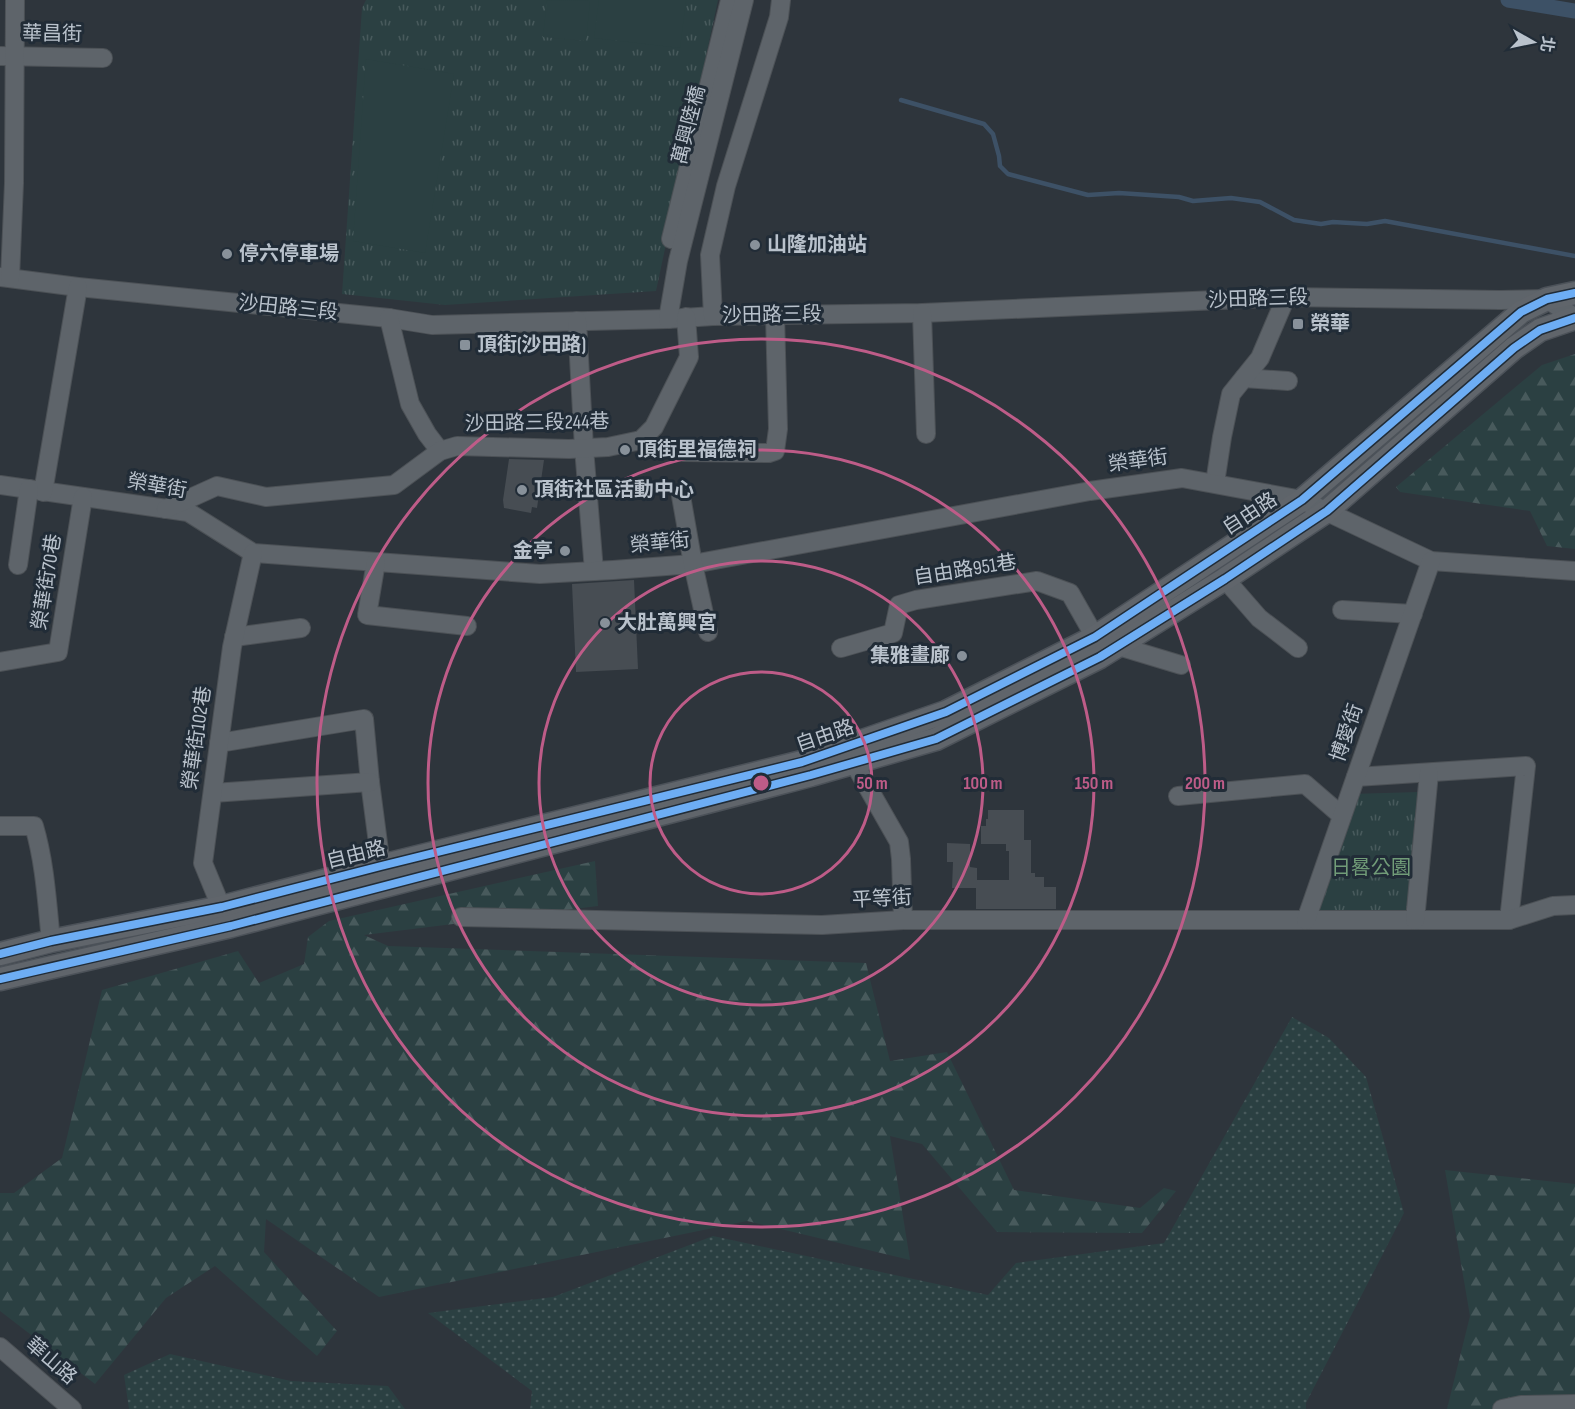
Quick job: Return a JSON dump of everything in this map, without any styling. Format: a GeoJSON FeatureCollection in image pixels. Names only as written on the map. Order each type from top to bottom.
{"type":"FeatureCollection","features":[{"type":"Feature","properties":{"kind":"main road","name":"沙田路三段"},"geometry":{"type":"LineString","coordinates":[[1547,299],[1575,293]]}},
{"type":"Feature","properties":{"kind":"main road","name":"自由路"},"geometry":{"type":"LineString","coordinates":[[0,979],[225,916],[854,764],[936,739],[1069,661],[1095,637],[1302,500],[1521,312],[1547,299]]}},
{"type":"Feature","properties":{"kind":"main road","name":"自由路"},"geometry":{"type":"LineString","coordinates":[[0,954],[51,941],[225,916],[381,866],[802,762],[946,712],[1069,661],[1100,657],[1225,579],[1327,511],[1514,348],[1540,330],[1575,318]]}},
{"type":"Feature","properties":{"kind":"street"},"geometry":{"type":"LineString","coordinates":[[5,278],[8,56],[15,0]]}},
{"type":"Feature","properties":{"kind":"street","name":"萬興陸橋"},"geometry":{"type":"LineString","coordinates":[[672,260],[730,0]]}},
{"type":"Feature","properties":{"kind":"street","name":"萬興陸橋"},"geometry":{"type":"LineString","coordinates":[[672,260],[744,0]]}},
{"type":"Feature","properties":{"kind":"street"},"geometry":{"type":"LineString","coordinates":[[714,316],[710,255],[726,186],[779,17],[781,0]]}},
{"type":"Feature","properties":{"kind":"street","name":"華昌街"},"geometry":{"type":"LineString","coordinates":[[8,56],[103,58]]}},
{"type":"Feature","properties":{"kind":"street","name":"沙田路三段244巷"},"geometry":{"type":"LineString","coordinates":[[440,452],[457,446],[557,449],[608,447],[641,440],[654,427],[690,357],[677,318],[672,260]]}},
{"type":"Feature","properties":{"kind":"street","name":"沙田路三段"},"geometry":{"type":"LineString","coordinates":[[5,278],[390,318],[432,325],[922,312],[1286,297],[1547,299]]}},
{"type":"Feature","properties":{"kind":"street"},"geometry":{"type":"LineString","coordinates":[[18,565],[78,287]]}},
{"type":"Feature","properties":{"kind":"street"},"geometry":{"type":"LineString","coordinates":[[1215,483],[1231,394],[1260,358],[1286,297]]}},
{"type":"Feature","properties":{"kind":"street"},"geometry":{"type":"LineString","coordinates":[[1547,299],[1575,318]]}},
{"type":"Feature","properties":{"kind":"street"},"geometry":{"type":"LineString","coordinates":[[922,312],[926,434]]}},
{"type":"Feature","properties":{"kind":"street"},"geometry":{"type":"LineString","coordinates":[[683,453],[769,453],[775,451],[778,429],[776,315]]}},
{"type":"Feature","properties":{"kind":"street"},"geometry":{"type":"LineString","coordinates":[[166,509],[217,486],[266,497],[394,484],[440,452],[410,404],[390,318]]}},
{"type":"Feature","properties":{"kind":"street"},"geometry":{"type":"LineString","coordinates":[[578,321],[584,448],[594,572]]}},
{"type":"Feature","properties":{"kind":"street"},"geometry":{"type":"LineString","coordinates":[[1244,378],[1288,381]]}},
{"type":"Feature","properties":{"kind":"street","name":"榮華街"},"geometry":{"type":"LineString","coordinates":[[0,485],[188,512],[253,553],[540,574],[693,564],[1090,491],[1182,478],[1302,500],[1431,561]]}},
{"type":"Feature","properties":{"kind":"street"},"geometry":{"type":"LineString","coordinates":[[681,496],[708,632]]}},
{"type":"Feature","properties":{"kind":"street","name":"榮華街70巷"},"geometry":{"type":"LineString","coordinates":[[0,662],[58,652],[83,497]]}},
{"type":"Feature","properties":{"kind":"street","name":"榮華街102巷"},"geometry":{"type":"LineString","coordinates":[[225,916],[203,863],[234,637],[253,553]]}},
{"type":"Feature","properties":{"kind":"street"},"geometry":{"type":"LineString","coordinates":[[1431,561],[1575,571]]}},
{"type":"Feature","properties":{"kind":"street","name":"博愛街"},"geometry":{"type":"LineString","coordinates":[[1306,920],[1431,561]]}},
{"type":"Feature","properties":{"kind":"street"},"geometry":{"type":"LineString","coordinates":[[376,562],[367,615],[467,626]]}},
{"type":"Feature","properties":{"kind":"street"},"geometry":{"type":"LineString","coordinates":[[1225,579],[1259,618],[1298,648]]}},
{"type":"Feature","properties":{"kind":"street","name":"自由路951巷"},"geometry":{"type":"LineString","coordinates":[[841,648],[893,633],[899,605],[916,600],[1037,581],[1070,593],[1095,637]]}},
{"type":"Feature","properties":{"kind":"street"},"geometry":{"type":"LineString","coordinates":[[1342,609],[1413,614]]}},
{"type":"Feature","properties":{"kind":"street"},"geometry":{"type":"LineString","coordinates":[[234,637],[301,628]]}},
{"type":"Feature","properties":{"kind":"street"},"geometry":{"type":"LineString","coordinates":[[1118,646],[1181,665]]}},
{"type":"Feature","properties":{"kind":"street"},"geometry":{"type":"LineString","coordinates":[[219,743],[364,719],[381,866]]}},
{"type":"Feature","properties":{"kind":"street"},"geometry":{"type":"LineString","coordinates":[[854,764],[898,842],[901,859],[903,920]]}},
{"type":"Feature","properties":{"kind":"street"},"geometry":{"type":"LineString","coordinates":[[1356,777],[1526,766],[1509,920]]}},
{"type":"Feature","properties":{"kind":"street"},"geometry":{"type":"LineString","coordinates":[[1415,920],[1429,772]]}},
{"type":"Feature","properties":{"kind":"street"},"geometry":{"type":"LineString","coordinates":[[213,793],[370,782]]}},
{"type":"Feature","properties":{"kind":"street"},"geometry":{"type":"LineString","coordinates":[[1178,796],[1305,784],[1342,816]]}},
{"type":"Feature","properties":{"kind":"street"},"geometry":{"type":"LineString","coordinates":[[0,826],[34,826],[42,860],[51,941]]}},
{"type":"Feature","properties":{"kind":"street","name":"平等街"},"geometry":{"type":"LineString","coordinates":[[461,917],[822,925],[903,920],[1509,920],[1553,906],[1575,905]]}},
{"type":"Feature","properties":{"kind":"street","name":"華山路"},"geometry":{"type":"LineString","coordinates":[[0,1347],[72,1409]]}},
{"type":"Feature","properties":{"kind":"street"},"geometry":{"type":"LineString","coordinates":[[1502,1409],[1521,1405],[1575,1404]]}},
{"type":"Feature","properties":{"kind":"green space"},"geometry":{"type":"Polygon","coordinates":[[[366,0],[718,0],[656,291],[445,305],[342,294],[362,8],[366,0]]]}},
{"type":"Feature","properties":{"kind":"green space"},"geometry":{"type":"Polygon","coordinates":[[[547,0],[590,1],[586,41],[543,37],[547,0]]]}},
{"type":"Feature","properties":{"kind":"green space"},"geometry":{"type":"Polygon","coordinates":[[[599,0],[686,0],[680,48],[594,38],[599,0]]]}},
{"type":"Feature","properties":{"kind":"green space"},"geometry":{"type":"Polygon","coordinates":[[[366,59],[454,74],[425,253],[353,241],[366,59]]]}},
{"type":"Feature","properties":{"kind":"green space"},"geometry":{"type":"Polygon","coordinates":[[[1575,354],[1575,549],[1547,546],[1530,511],[1400,492],[1396,487],[1542,365],[1575,354]]]}},
{"type":"Feature","properties":{"kind":"green space","name":"日晷公園"},"geometry":{"type":"Polygon","coordinates":[[[1419,792],[1410,910],[1312,910],[1351,794],[1419,792]]]}},
{"type":"Feature","properties":{"kind":"green space"},"geometry":{"type":"Polygon","coordinates":[[[595,861],[598,906],[364,935],[388,946],[866,963],[890,1061],[947,1052],[1014,1190],[1140,1208],[1164,1188],[1176,1191],[1142,1233],[997,1232],[922,1144],[890,1136],[910,1260],[747,1221],[379,1297],[266,1219],[264,1252],[337,1331],[317,1356],[215,1266],[166,1298],[95,1384],[0,1311],[0,1193],[14,1193],[62,1158],[102,990],[238,951],[259,983],[304,964],[308,937],[329,921],[595,861]]]}},
{"type":"Feature","properties":{"kind":"green space"},"geometry":{"type":"Polygon","coordinates":[[[1292,1017],[1329,1038],[1366,1077],[1404,1213],[1306,1403],[1306,1409],[530,1409],[532,1391],[428,1313],[553,1297],[713,1236],[988,1295],[1016,1263],[1164,1243],[1292,1017]]]}},
{"type":"Feature","properties":{"kind":"green space"},"geometry":{"type":"Polygon","coordinates":[[[1445,1170],[1575,1184],[1575,1409],[1447,1409],[1470,1316],[1445,1170]]]}},
{"type":"Feature","properties":{"kind":"green space"},"geometry":{"type":"Polygon","coordinates":[[[170,1354],[291,1381],[388,1386],[405,1409],[129,1409],[124,1375],[170,1354]]]}},
{"type":"Feature","properties":{"kind":"building","name":"頂街社區活動中心"},"geometry":{"type":"Polygon","coordinates":[[[509,459],[544,460],[537,508],[532,507],[531,513],[504,508],[503,500],[509,459]]]}},
{"type":"Feature","properties":{"kind":"building","name":"大肚萬興宮"},"geometry":{"type":"Polygon","coordinates":[[[634,580],[638,669],[576,672],[572,584],[634,580]]]}},
{"type":"Feature","properties":{"kind":"building"},"geometry":{"type":"Polygon","coordinates":[[[988,810],[1024,810],[1024,840],[1031,840],[1031,873],[1035,873],[1035,877],[1044,877],[1044,887],[1056,887],[1056,909],[976,909],[976,888],[952,888],[953,862],[947,862],[947,843],[970,844],[970,867],[977,868],[977,880],[1009,880],[1009,851],[1006,851],[1006,844],[981,844],[981,826],[986,826],[988,810]]]}},
{"type":"Feature","properties":{"kind":"waterway"},"geometry":{"type":"LineString","coordinates":[[1508,0],[1575,11]]}},
{"type":"Feature","properties":{"kind":"waterway"},"geometry":{"type":"LineString","coordinates":[[901,100],[984,124],[993,134],[1000,166],[1008,174],[1088,195],[1119,193],[1179,197],[1193,201],[1231,198],[1260,202],[1294,220],[1321,224],[1333,222],[1367,224],[1385,221],[1575,256]]}},
{"type":"Feature","properties":{"kind":"cycle path"},"geometry":{"type":"LineString","coordinates":[[0,954],[51,941],[222,907],[802,762],[946,712],[1095,637],[1302,500],[1521,312],[1547,299],[1575,293]]}},
{"type":"Feature","properties":{"kind":"cycle path"},"geometry":{"type":"LineString","coordinates":[[0,979],[231,926],[811,775],[936,739],[1100,657],[1225,579],[1327,511],[1514,348],[1540,330],[1575,318]]}},
{"type":"Feature","properties":{"kind":"place","name":"山隆加油站"},"geometry":{"type":"Point","coordinates":[755,245]}},
{"type":"Feature","properties":{"kind":"place","name":"停六停車場"},"geometry":{"type":"Point","coordinates":[227,254]}},
{"type":"Feature","properties":{"kind":"place","name":"榮華"},"geometry":{"type":"Point","coordinates":[1298,324]}},
{"type":"Feature","properties":{"kind":"place","name":"頂街(沙田路)"},"geometry":{"type":"Point","coordinates":[465,345]}},
{"type":"Feature","properties":{"kind":"place","name":"頂街里福德祠"},"geometry":{"type":"Point","coordinates":[625,450]}},
{"type":"Feature","properties":{"kind":"place","name":"頂街社區活動中心"},"geometry":{"type":"Point","coordinates":[522,490]}},
{"type":"Feature","properties":{"kind":"place","name":"金亭"},"geometry":{"type":"Point","coordinates":[565,551]}},
{"type":"Feature","properties":{"kind":"place","name":"大肚萬興宮"},"geometry":{"type":"Point","coordinates":[605,623]}},
{"type":"Feature","properties":{"kind":"place","name":"集雅畫廊"},"geometry":{"type":"Point","coordinates":[962,656]}}]}
